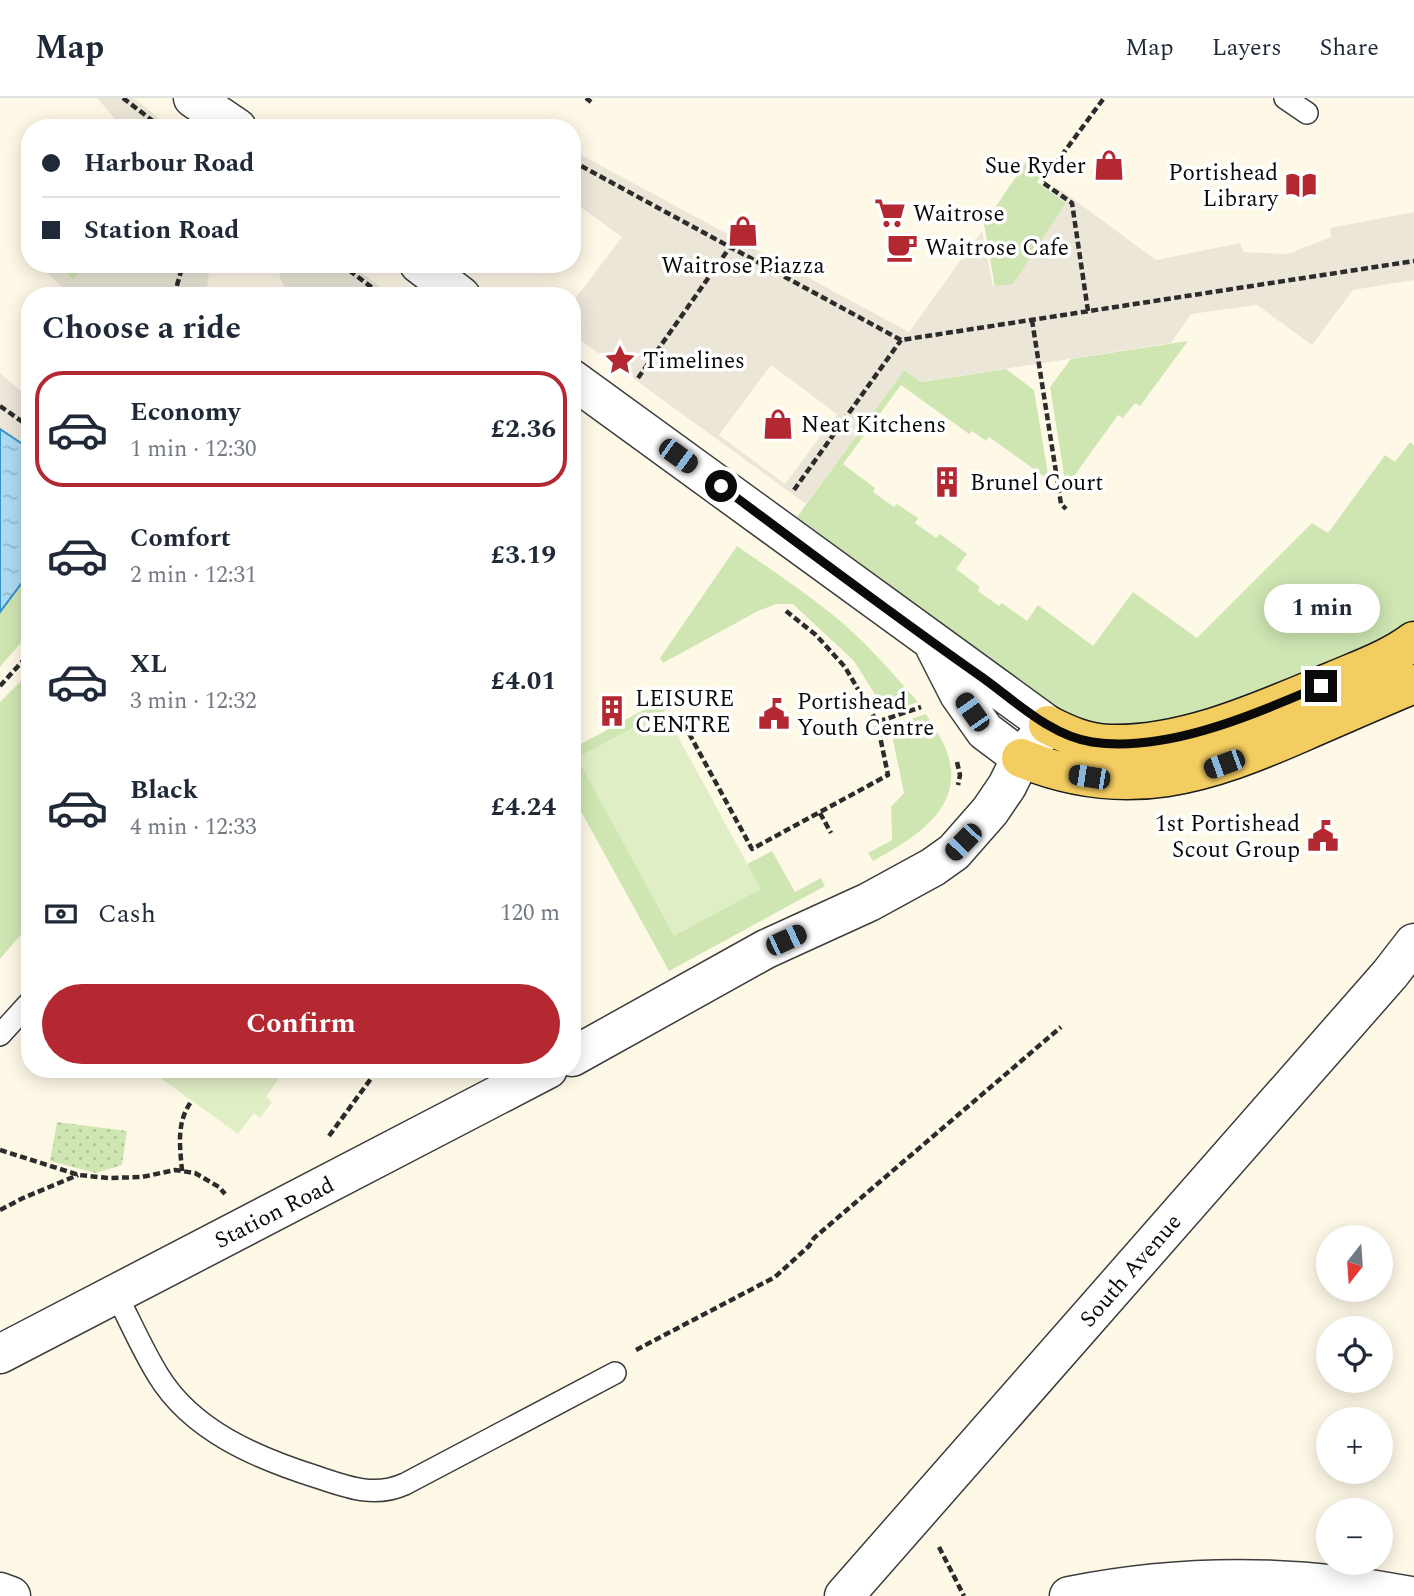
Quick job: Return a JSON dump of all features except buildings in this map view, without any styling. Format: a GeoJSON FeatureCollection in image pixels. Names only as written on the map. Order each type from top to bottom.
{"type":"FeatureCollection","features":[{"type":"Feature","properties":{"kind":"main road"},"geometry":{"type":"LineString","coordinates":[[1048,725],[1071,737],[1097,743],[1149,743],[1236,719],[1284,701],[1410,663]]}},
{"type":"Feature","properties":{"kind":"main road"},"geometry":{"type":"LineString","coordinates":[[1021,758],[1066,774],[1089,777],[1143,780],[1206,770],[1260,751],[1410,663]]}},
{"type":"Feature","properties":{"kind":"street"},"geometry":{"type":"LineString","coordinates":[[192,98],[224,119]]}},
{"type":"Feature","properties":{"kind":"street"},"geometry":{"type":"LineString","coordinates":[[431,273],[449,287]]}},
{"type":"Feature","properties":{"kind":"street"},"geometry":{"type":"LineString","coordinates":[[581,386],[1048,725],[1021,758],[990,811],[954,852],[933,867],[869,902],[766,950],[581,1051]]}},
{"type":"Feature","properties":{"kind":"street"},"geometry":{"type":"LineString","coordinates":[[932,642],[959,694],[985,731],[1021,758]]}},
{"type":"Feature","properties":{"kind":"street","name":"South Avenue"},"geometry":{"type":"LineString","coordinates":[[844,1596],[1390,974],[1414,943]]}},
{"type":"Feature","properties":{"kind":"street","name":"Station Road"},"geometry":{"type":"LineString","coordinates":[[0,1354],[531,1078]]}},
{"type":"Feature","properties":{"kind":"street"},"geometry":{"type":"LineString","coordinates":[[1069,1596],[1165,1581],[1254,1578],[1358,1587],[1411,1596]]}},
{"type":"Feature","properties":{"kind":"street"},"geometry":{"type":"LineString","coordinates":[[0,1592],[11,1596]]}},
{"type":"Feature","properties":{"kind":"lane"},"geometry":{"type":"LineString","coordinates":[[1285,98],[1307,113]]}},
{"type":"Feature","properties":{"kind":"lane"},"geometry":{"type":"LineString","coordinates":[[0,1035],[21,1012]]}},
{"type":"Feature","properties":{"kind":"lane"},"geometry":{"type":"LineString","coordinates":[[116,1294],[159,1376],[186,1408],[205,1425],[259,1456],[288,1468],[358,1489],[386,1492],[405,1485],[615,1373]]}},
{"type":"Feature","properties":{"kind":"path"},"geometry":{"type":"LineString","coordinates":[[123,98],[150,119]]}},
{"type":"Feature","properties":{"kind":"path"},"geometry":{"type":"LineString","coordinates":[[586,98],[591,102]]}},
{"type":"Feature","properties":{"kind":"path"},"geometry":{"type":"LineString","coordinates":[[1088,311],[1072,203],[1042,182],[1104,98]]}},
{"type":"Feature","properties":{"kind":"path"},"geometry":{"type":"LineString","coordinates":[[581,166],[901,340],[1414,261]]}},
{"type":"Feature","properties":{"kind":"path"},"geometry":{"type":"LineString","coordinates":[[633,385],[730,247]]}},
{"type":"Feature","properties":{"kind":"path"},"geometry":{"type":"LineString","coordinates":[[353,273],[371,287]]}},
{"type":"Feature","properties":{"kind":"path"},"geometry":{"type":"LineString","coordinates":[[1032,320],[1061,504],[1066,509]]}},
{"type":"Feature","properties":{"kind":"path"},"geometry":{"type":"LineString","coordinates":[[771,523],[901,340]]}},
{"type":"Feature","properties":{"kind":"path"},"geometry":{"type":"LineString","coordinates":[[0,406],[21,421]]}},
{"type":"Feature","properties":{"kind":"path"},"geometry":{"type":"LineString","coordinates":[[679,716],[752,849],[888,775],[877,722],[845,667],[816,635],[786,611]]}},
{"type":"Feature","properties":{"kind":"path"},"geometry":{"type":"LineString","coordinates":[[0,686],[21,663]]}},
{"type":"Feature","properties":{"kind":"path"},"geometry":{"type":"LineString","coordinates":[[877,722],[959,694]]}},
{"type":"Feature","properties":{"kind":"path"},"geometry":{"type":"LineString","coordinates":[[820,813],[831,833]]}},
{"type":"Feature","properties":{"kind":"path"},"geometry":{"type":"LineString","coordinates":[[615,1373],[619,1359],[775,1277],[809,1246],[814,1238],[1062,1027]]}},
{"type":"Feature","properties":{"kind":"path"},"geometry":{"type":"LineString","coordinates":[[182,1171],[180,1128],[182,1117],[191,1102]]}},
{"type":"Feature","properties":{"kind":"path"},"geometry":{"type":"LineString","coordinates":[[0,1150],[79,1175],[108,1178],[142,1177],[176,1170],[195,1173],[219,1186],[244,1227]]}},
{"type":"Feature","properties":{"kind":"path"},"geometry":{"type":"LineString","coordinates":[[0,1210],[79,1175]]}},
{"type":"Feature","properties":{"kind":"path"},"geometry":{"type":"LineString","coordinates":[[920,1509],[964,1596]]}},
{"type":"Feature","properties":{"kind":"green space"},"geometry":{"type":"Polygon","coordinates":[[[1028,159],[1045,171],[1037,182],[1066,203],[1013,285],[995,288],[984,224],[1028,159]]]}},
{"type":"Feature","properties":{"kind":"green space"},"geometry":{"type":"Polygon","coordinates":[[[66,273],[80,273],[73,280],[66,273]]]}},
{"type":"Feature","properties":{"kind":"green space"},"geometry":{"type":"Polygon","coordinates":[[[1188,341],[1140,406],[1135,403],[1123,418],[1118,415],[1066,487],[1050,387],[1071,359],[1188,341]]]}},
{"type":"Feature","properties":{"kind":"green space"},"geometry":{"type":"Polygon","coordinates":[[[1006,369],[1034,390],[1049,480],[989,437],[986,441],[972,431],[969,434],[901,385],[843,464],[875,488],[873,492],[894,507],[897,504],[918,518],[915,523],[936,538],[940,534],[967,554],[956,569],[980,587],[978,591],[999,606],[1002,603],[1027,621],[1038,605],[1093,646],[1133,592],[1197,638],[1312,523],[1328,533],[1385,455],[1395,462],[1410,442],[1414,445],[1414,620],[1379,643],[1200,715],[1124,726],[1101,724],[1056,712],[949,628],[797,517],[904,370],[921,382],[1006,369]]]}},
{"type":"Feature","properties":{"kind":"green space"},"geometry":{"type":"Polygon","coordinates":[[[737,546],[847,627],[918,702],[886,712],[854,661],[793,604],[776,604],[758,611],[663,663],[660,658],[737,546]]]}},
{"type":"Feature","properties":{"kind":"green space"},"geometry":{"type":"Polygon","coordinates":[[[21,584],[21,642],[0,667],[0,612],[21,584]]]}},
{"type":"Feature","properties":{"kind":"green space"},"geometry":{"type":"Polygon","coordinates":[[[21,681],[21,934],[0,959],[0,702],[21,681]]]}},
{"type":"Feature","properties":{"kind":"green space"},"geometry":{"type":"Polygon","coordinates":[[[678,691],[683,701],[581,756],[581,744],[678,691]]]}},
{"type":"Feature","properties":{"kind":"green space"},"geometry":{"type":"Polygon","coordinates":[[[664,711],[761,889],[674,936],[581,765],[581,756],[664,711]]]}},
{"type":"Feature","properties":{"kind":"green space"},"geometry":{"type":"Polygon","coordinates":[[[926,714],[947,752],[951,772],[950,790],[943,805],[919,832],[873,861],[868,853],[892,840],[891,807],[904,793],[890,726],[926,714]]]}},
{"type":"Feature","properties":{"kind":"green space"},"geometry":{"type":"Polygon","coordinates":[[[581,761],[760,889],[747,864],[772,851],[795,892],[821,878],[825,886],[669,971],[581,811],[581,761]]]}},
{"type":"Feature","properties":{"kind":"green space"},"geometry":{"type":"Polygon","coordinates":[[[160,1078],[277,1078],[266,1097],[272,1102],[260,1118],[254,1113],[238,1134],[160,1078]]]}},
{"type":"Feature","properties":{"kind":"green space"},"geometry":{"type":"Polygon","coordinates":[[[57,1122],[127,1131],[122,1165],[96,1173],[50,1161],[57,1122]]]}},
{"type":"Feature","properties":{"kind":"shaded area"},"geometry":{"type":"Polygon","coordinates":[[[97,98],[134,98],[160,119],[115,119],[97,98]]]}},
{"type":"Feature","properties":{"kind":"shaded area"},"geometry":{"type":"Polygon","coordinates":[[[581,155],[909,332],[982,231],[993,286],[1013,284],[1066,203],[1053,193],[1057,187],[1156,260],[1240,243],[1244,252],[1288,254],[1331,237],[1330,228],[1414,212],[1414,280],[1353,290],[1312,345],[1257,305],[1191,314],[1171,343],[921,382],[904,370],[806,504],[581,341],[581,291],[622,237],[581,207],[581,155]],[[771,365],[719,435],[785,484],[837,414],[771,365]]]}},
{"type":"Feature","properties":{"kind":"shaded area"},"geometry":{"type":"Polygon","coordinates":[[[47,273],[65,273],[73,280],[80,273],[209,273],[207,287],[62,287],[47,273]]]}},
{"type":"Feature","properties":{"kind":"shaded area"},"geometry":{"type":"Polygon","coordinates":[[[279,273],[362,273],[381,287],[284,287],[279,273]]]}},
{"type":"Feature","properties":{"kind":"shaded area"},"geometry":{"type":"Polygon","coordinates":[[[0,373],[21,391],[21,443],[0,429],[0,373]]]}},
{"type":"Feature","properties":{"kind":"water"},"geometry":{"type":"Polygon","coordinates":[[[0,429],[21,443],[21,584],[0,612],[0,429]]]}},
{"type":"Feature","properties":{"kind":"place","name":"Sue Ryder"},"geometry":{"type":"Point","coordinates":[1109,165]}},
{"type":"Feature","properties":{"kind":"place","name":"Portishead Library"},"geometry":{"type":"Point","coordinates":[1301,185]}},
{"type":"Feature","properties":{"kind":"place","name":"Waitrose"},"geometry":{"type":"Point","coordinates":[890,213]}},
{"type":"Feature","properties":{"kind":"place","name":"Waitrose Piazza"},"geometry":{"type":"Point","coordinates":[743,231]}},
{"type":"Feature","properties":{"kind":"place","name":"Waitrose Cafe"},"geometry":{"type":"Point","coordinates":[902,247]}},
{"type":"Feature","properties":{"kind":"place","name":"Timelines"},"geometry":{"type":"Point","coordinates":[620,360]}},
{"type":"Feature","properties":{"kind":"place","name":"Neat Kitchens"},"geometry":{"type":"Point","coordinates":[778,424]}},
{"type":"Feature","properties":{"kind":"place","name":"Brunel Court"},"geometry":{"type":"Point","coordinates":[947,482]}},
{"type":"Feature","properties":{"kind":"place","name":"LEISURE CENTRE"},"geometry":{"type":"Point","coordinates":[612,711]}},
{"type":"Feature","properties":{"kind":"place","name":"Portishead Youth Centre"},"geometry":{"type":"Point","coordinates":[774,714]}},
{"type":"Feature","properties":{"kind":"place","name":"1st Portishead Scout Group"},"geometry":{"type":"Point","coordinates":[1323,836]}},
{"type":"Feature","properties":{"kind":"route"},"geometry":{"type":"LineString","coordinates":[[721,486],[932,642],[1048,725],[1071,737],[1107,744],[1149,743],[1236,719],[1321,686]]}}]}
